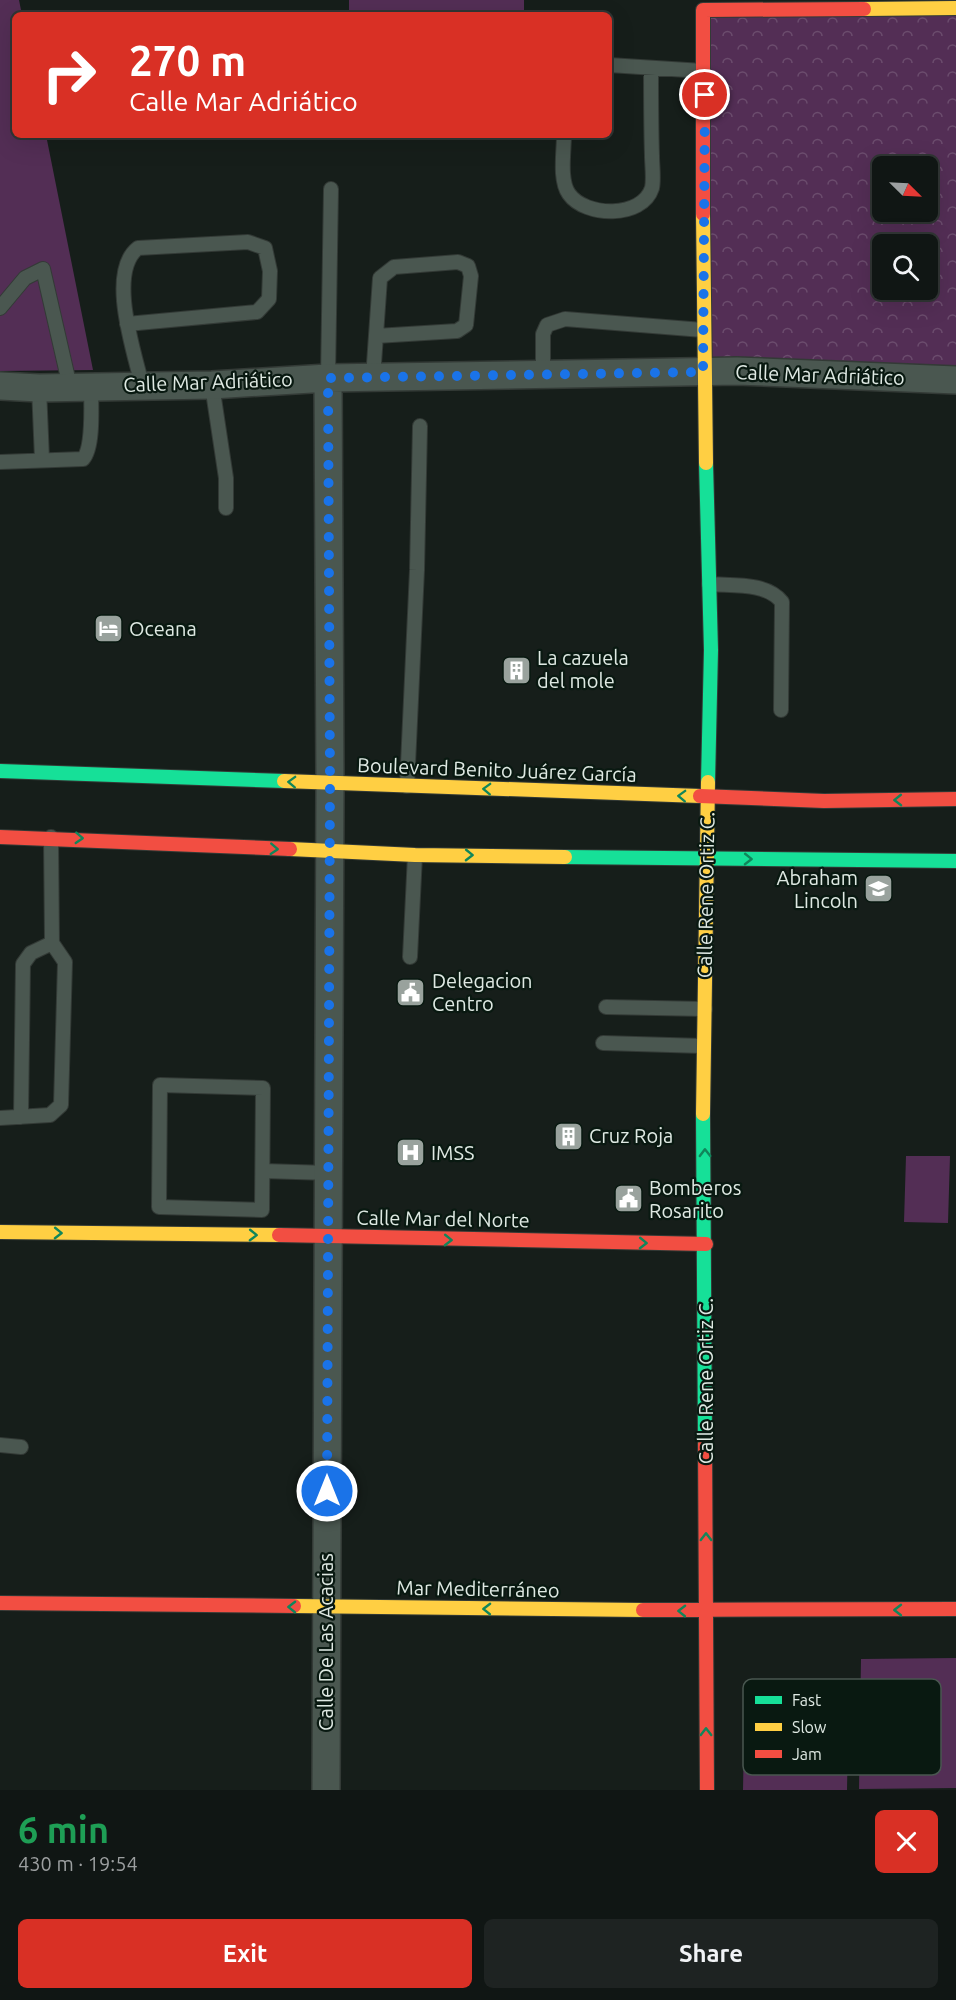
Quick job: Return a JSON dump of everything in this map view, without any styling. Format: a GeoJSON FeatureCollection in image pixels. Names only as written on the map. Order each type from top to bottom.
{"type":"FeatureCollection","features":[{"type":"Feature","properties":{"kind":"main road"},"geometry":{"type":"LineString","coordinates":[[704,5],[956,8]]}},
{"type":"Feature","properties":{"kind":"main road","name":"Calle Rene Ortiz C."},"geometry":{"type":"LineString","coordinates":[[704,5],[703,372],[709,584],[703,1046],[706,1244],[707,1790]]}},
{"type":"Feature","properties":{"kind":"main road","name":"Boulevard Benito Juárez García"},"geometry":{"type":"LineString","coordinates":[[0,771],[824,801],[956,799]]}},
{"type":"Feature","properties":{"kind":"main road"},"geometry":{"type":"LineString","coordinates":[[0,837],[51,837],[415,855],[956,861]]}},
{"type":"Feature","properties":{"kind":"main road","name":"Calle Mar del Norte"},"geometry":{"type":"LineString","coordinates":[[0,1232],[706,1244]]}},
{"type":"Feature","properties":{"kind":"main road","name":"Mar Mediterráneo"},"geometry":{"type":"LineString","coordinates":[[0,1603],[706,1611],[956,1609]]}},
{"type":"Feature","properties":{"kind":"street","name":"Calle Mar Adriático"},"geometry":{"type":"LineString","coordinates":[[0,386],[39,388],[212,385],[328,378],[737,371],[956,380]]}},
{"type":"Feature","properties":{"kind":"street","name":"Calle De Las Acacias"},"geometry":{"type":"LineString","coordinates":[[327,1790],[330,783],[328,378]]}},
{"type":"Feature","properties":{"kind":"lane"},"geometry":{"type":"LineString","coordinates":[[612,65],[705,71]]}},
{"type":"Feature","properties":{"kind":"lane"},"geometry":{"type":"LineString","coordinates":[[564,138],[564,179],[568,193],[576,202],[588,209],[628,210],[639,204],[652,187],[651,68]]}},
{"type":"Feature","properties":{"kind":"lane"},"geometry":{"type":"LineString","coordinates":[[328,378],[331,189]]}},
{"type":"Feature","properties":{"kind":"lane"},"geometry":{"type":"LineString","coordinates":[[127,324],[257,312],[269,299],[270,271],[265,248],[248,243],[138,248],[128,255],[123,269],[127,324],[142,385]]}},
{"type":"Feature","properties":{"kind":"lane"},"geometry":{"type":"LineString","coordinates":[[373,378],[380,278],[394,267],[458,262],[468,266],[471,276],[466,325],[457,331],[376,336]]}},
{"type":"Feature","properties":{"kind":"lane"},"geometry":{"type":"LineString","coordinates":[[0,308],[25,278],[43,269],[81,387],[88,454],[83,459],[0,462]]}},
{"type":"Feature","properties":{"kind":"lane"},"geometry":{"type":"LineString","coordinates":[[543,375],[543,334],[547,325],[565,319],[703,330]]}},
{"type":"Feature","properties":{"kind":"lane"},"geometry":{"type":"LineString","coordinates":[[212,385],[221,441],[226,508]]}},
{"type":"Feature","properties":{"kind":"lane"},"geometry":{"type":"LineString","coordinates":[[39,388],[42,459]]}},
{"type":"Feature","properties":{"kind":"lane"},"geometry":{"type":"LineString","coordinates":[[407,786],[417,570],[420,426]]}},
{"type":"Feature","properties":{"kind":"lane"},"geometry":{"type":"LineString","coordinates":[[709,584],[765,590],[776,595],[782,603],[781,710]]}},
{"type":"Feature","properties":{"kind":"lane"},"geometry":{"type":"LineString","coordinates":[[0,1118],[50,1115],[61,1105],[65,962],[52,943],[51,837]]}},
{"type":"Feature","properties":{"kind":"lane"},"geometry":{"type":"LineString","coordinates":[[410,957],[415,855]]}},
{"type":"Feature","properties":{"kind":"lane"},"geometry":{"type":"LineString","coordinates":[[21,1117],[23,964],[31,953],[52,943]]}},
{"type":"Feature","properties":{"kind":"lane"},"geometry":{"type":"LineString","coordinates":[[606,1007],[705,1009]]}},
{"type":"Feature","properties":{"kind":"lane"},"geometry":{"type":"LineString","coordinates":[[603,1043],[703,1046]]}},
{"type":"Feature","properties":{"kind":"lane"},"geometry":{"type":"LineString","coordinates":[[160,1085],[263,1088],[263,1171],[262,1210],[159,1207],[160,1085]]}},
{"type":"Feature","properties":{"kind":"lane"},"geometry":{"type":"LineString","coordinates":[[263,1171],[329,1173]]}},
{"type":"Feature","properties":{"kind":"lane"},"geometry":{"type":"LineString","coordinates":[[0,1445],[21,1447]]}},
{"type":"Feature","properties":{"kind":"green space"},"geometry":{"type":"Polygon","coordinates":[[[0,0],[19,0],[21,12],[12,12],[12,138],[47,138],[93,370],[0,371],[0,0]]]}},
{"type":"Feature","properties":{"kind":"green space"},"geometry":{"type":"Polygon","coordinates":[[[349,0],[524,0],[524,12],[349,12],[349,0]]]}},
{"type":"Feature","properties":{"kind":"green space"},"geometry":{"type":"Polygon","coordinates":[[[956,8],[956,380],[703,372],[703,10],[956,8]]]}},
{"type":"Feature","properties":{"kind":"green space"},"geometry":{"type":"Polygon","coordinates":[[[906,1156],[950,1156],[948,1223],[904,1222],[906,1156]]]}},
{"type":"Feature","properties":{"kind":"green space"},"geometry":{"type":"Polygon","coordinates":[[[956,1658],[956,1788],[859,1789],[859,1775],[941,1775],[941,1679],[861,1679],[861,1659],[956,1658]]]}},
{"type":"Feature","properties":{"kind":"green space"},"geometry":{"type":"Polygon","coordinates":[[[743,1775],[847,1775],[847,1790],[743,1790],[743,1775]]]}},
{"type":"Feature","properties":{"kind":"traffic: fast"},"geometry":{"type":"LineString","coordinates":[[706,463],[711,650],[708,782]]}},
{"type":"Feature","properties":{"kind":"traffic: fast"},"geometry":{"type":"LineString","coordinates":[[0,771],[284,781]]}},
{"type":"Feature","properties":{"kind":"traffic: fast"},"geometry":{"type":"LineString","coordinates":[[565,857],[956,861]]}},
{"type":"Feature","properties":{"kind":"traffic: fast"},"geometry":{"type":"LineString","coordinates":[[703,1114],[705,1444]]}},
{"type":"Feature","properties":{"kind":"traffic: slow"},"geometry":{"type":"LineString","coordinates":[[864,9],[956,8]]}},
{"type":"Feature","properties":{"kind":"traffic: slow"},"geometry":{"type":"LineString","coordinates":[[703,214],[706,463]]}},
{"type":"Feature","properties":{"kind":"traffic: slow"},"geometry":{"type":"LineString","coordinates":[[284,781],[700,796]]}},
{"type":"Feature","properties":{"kind":"traffic: slow"},"geometry":{"type":"LineString","coordinates":[[703,1114],[708,782]]}},
{"type":"Feature","properties":{"kind":"traffic: slow"},"geometry":{"type":"LineString","coordinates":[[290,849],[415,855],[565,857]]}},
{"type":"Feature","properties":{"kind":"traffic: slow"},"geometry":{"type":"LineString","coordinates":[[0,1232],[279,1235]]}},
{"type":"Feature","properties":{"kind":"traffic: slow"},"geometry":{"type":"LineString","coordinates":[[294,1606],[643,1610]]}},
{"type":"Feature","properties":{"kind":"traffic: jam"},"geometry":{"type":"LineString","coordinates":[[703,214],[703,10],[864,9]]}},
{"type":"Feature","properties":{"kind":"traffic: jam"},"geometry":{"type":"LineString","coordinates":[[700,796],[824,801],[956,799]]}},
{"type":"Feature","properties":{"kind":"traffic: jam"},"geometry":{"type":"LineString","coordinates":[[0,837],[290,849]]}},
{"type":"Feature","properties":{"kind":"traffic: jam"},"geometry":{"type":"LineString","coordinates":[[279,1235],[706,1244]]}},
{"type":"Feature","properties":{"kind":"traffic: jam"},"geometry":{"type":"LineString","coordinates":[[705,1444],[707,1790]]}},
{"type":"Feature","properties":{"kind":"traffic: jam"},"geometry":{"type":"LineString","coordinates":[[0,1603],[294,1606]]}},
{"type":"Feature","properties":{"kind":"traffic: jam"},"geometry":{"type":"LineString","coordinates":[[643,1610],[956,1609]]}},
{"type":"Feature","properties":{"kind":"place","name":"Oceana"},"geometry":{"type":"Point","coordinates":[108,629]}},
{"type":"Feature","properties":{"kind":"place","name":"La cazuela del mole"},"geometry":{"type":"Point","coordinates":[516,670]}},
{"type":"Feature","properties":{"kind":"place","name":"Abraham Lincoln"},"geometry":{"type":"Point","coordinates":[879,889]}},
{"type":"Feature","properties":{"kind":"place","name":"Delegacion Centro"},"geometry":{"type":"Point","coordinates":[411,992]}},
{"type":"Feature","properties":{"kind":"place","name":"Cruz Roja"},"geometry":{"type":"Point","coordinates":[568,1136]}},
{"type":"Feature","properties":{"kind":"place","name":"IMSS"},"geometry":{"type":"Point","coordinates":[410,1153]}},
{"type":"Feature","properties":{"kind":"place","name":"Bomberos Rosarito"},"geometry":{"type":"Point","coordinates":[628,1199]}},
{"type":"Feature","properties":{"kind":"route"},"geometry":{"type":"LineString","coordinates":[[327,1491],[330,783],[328,378],[703,372],[705,95]]}}]}
